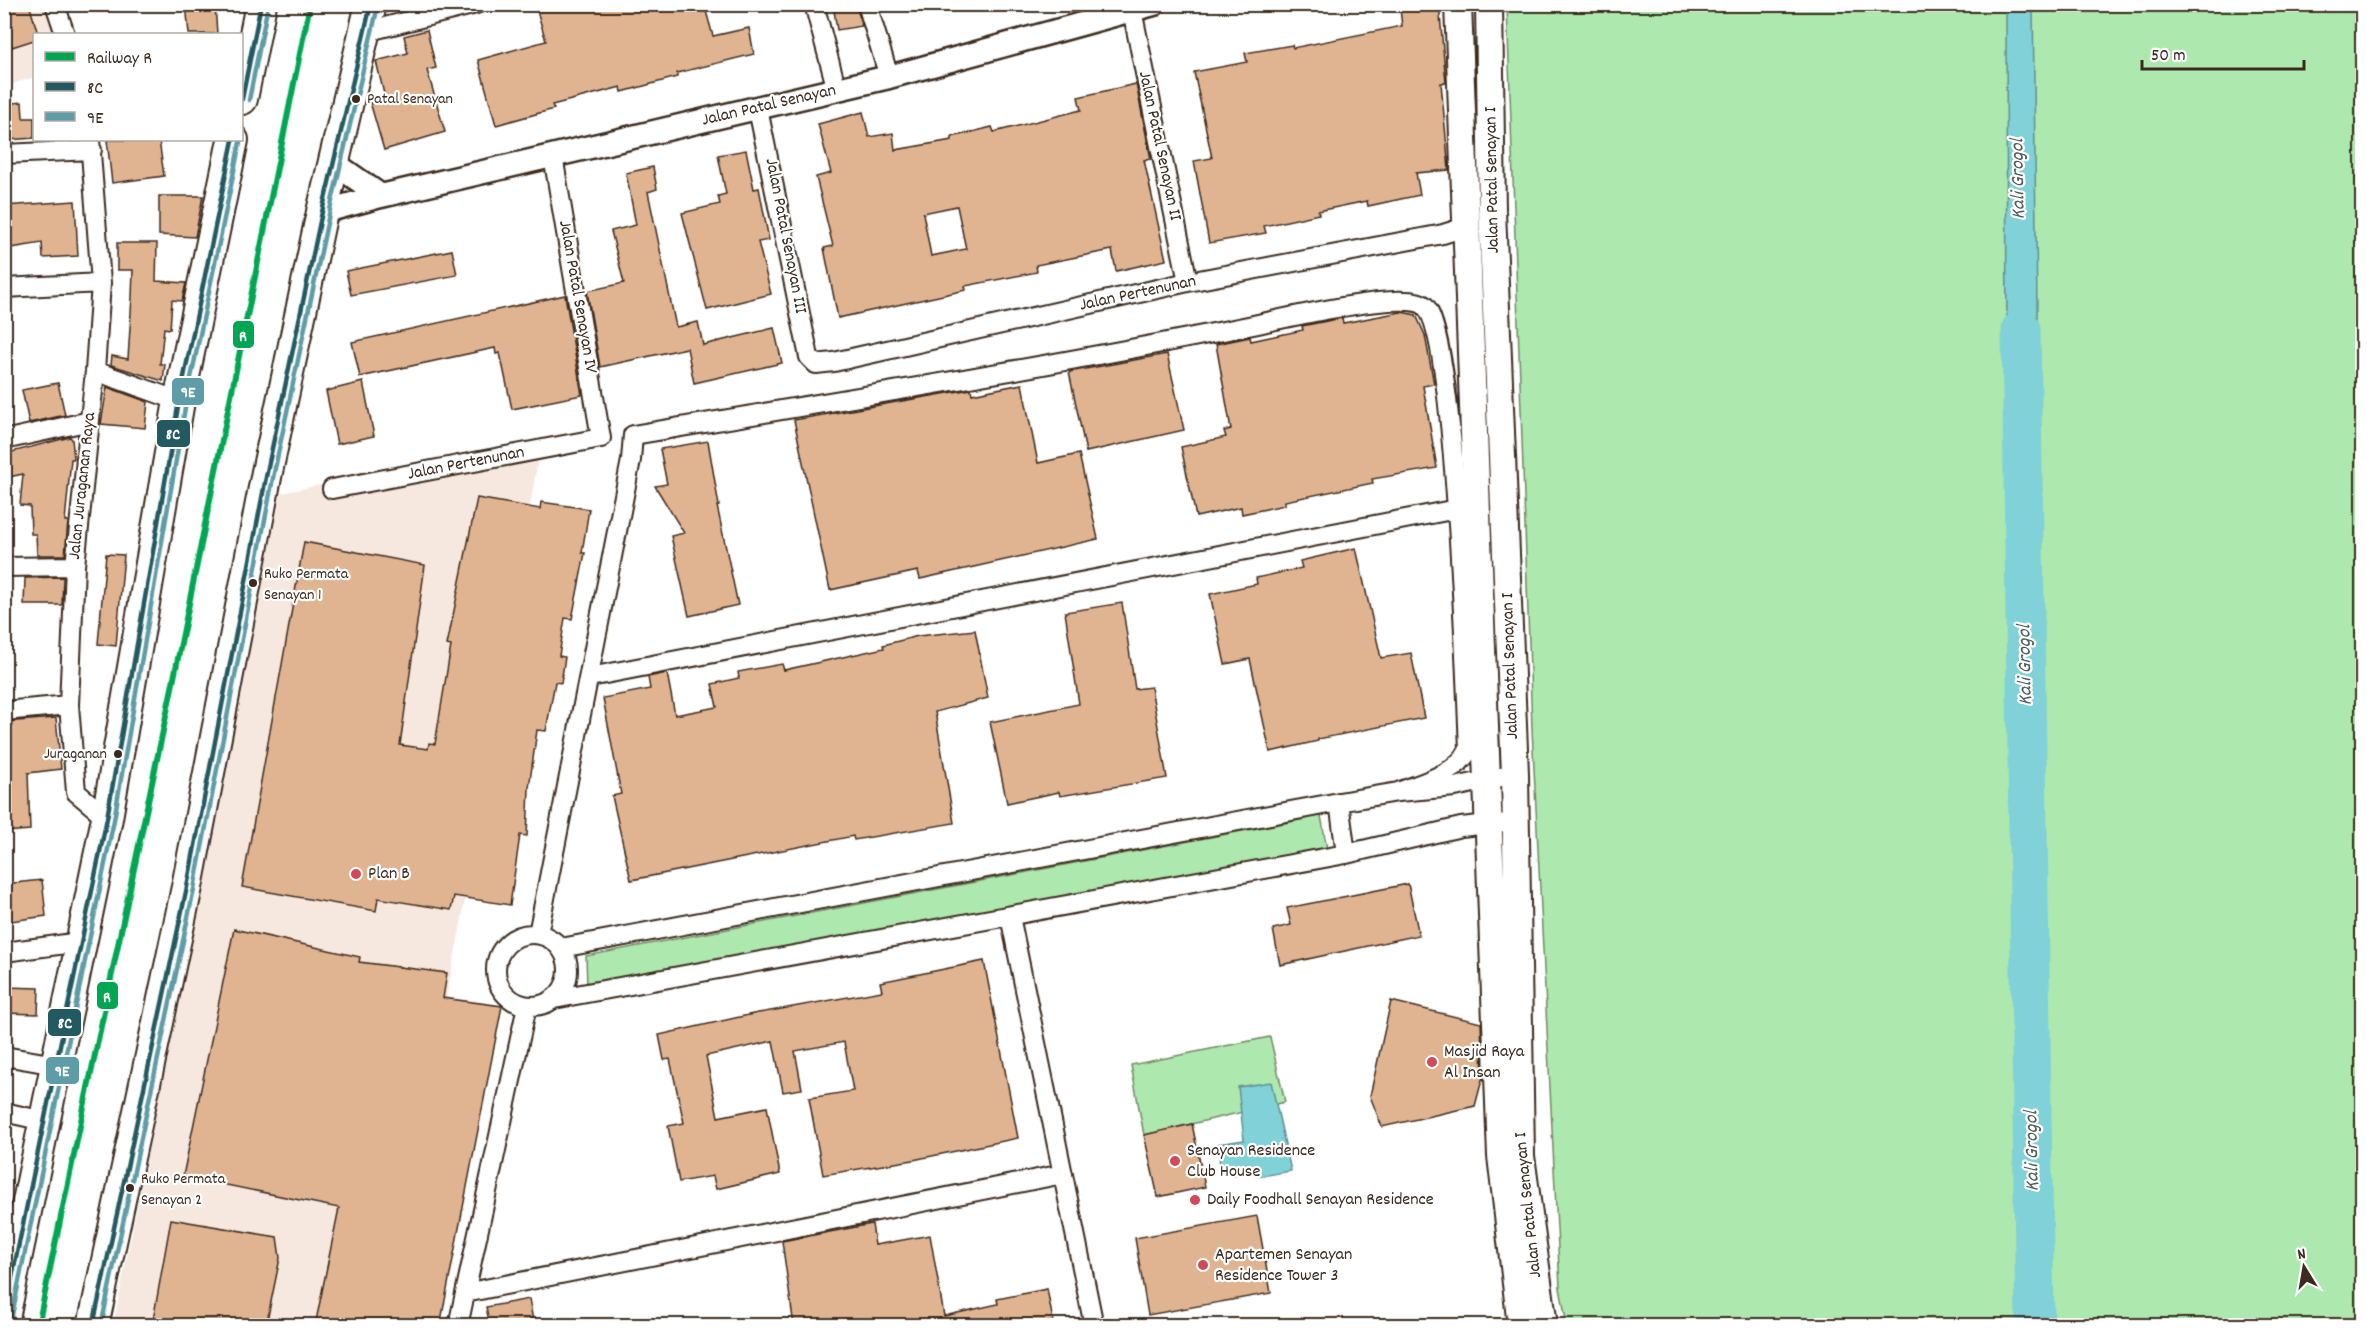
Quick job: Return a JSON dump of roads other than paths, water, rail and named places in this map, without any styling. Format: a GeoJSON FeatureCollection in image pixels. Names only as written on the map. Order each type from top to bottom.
{"type":"FeatureCollection","features":[{"type":"Feature","properties":{"kind":"highway"},"geometry":{"type":"LineString","coordinates":[[243,93],[257,7]]}},
{"type":"Feature","properties":{"kind":"highway"},"geometry":{"type":"LineString","coordinates":[[93,1326],[187,887],[267,472],[322,212],[368,18]]}},
{"type":"Feature","properties":{"kind":"highway"},"geometry":{"type":"LineString","coordinates":[[4,1318],[107,818],[179,401],[233,141]]}},
{"type":"Feature","properties":{"kind":"main road","name":"Jalan Patal Senayan I"},"geometry":{"type":"LineString","coordinates":[[1458,4],[1488,779],[1503,822],[1521,1156],[1544,1326]]}},
{"type":"Feature","properties":{"kind":"main road","name":"Jalan Patal Senayan I"},"geometry":{"type":"LineString","coordinates":[[1489,4],[1492,212],[1515,774],[1503,822],[1501,1156],[1521,1326]]}},
{"type":"Feature","properties":{"kind":"street"},"geometry":{"type":"LineString","coordinates":[[55,4],[64,33]]}},
{"type":"Feature","properties":{"kind":"street"},"geometry":{"type":"LineString","coordinates":[[814,4],[837,90]]}},
{"type":"Feature","properties":{"kind":"street"},"geometry":{"type":"LineString","coordinates":[[867,4],[889,77]]}},
{"type":"Feature","properties":{"kind":"street","name":"Jalan Patal Senayan"},"geometry":{"type":"LineString","coordinates":[[322,212],[381,196],[758,110],[889,77],[1154,4]]}},
{"type":"Feature","properties":{"kind":"street"},"geometry":{"type":"LineString","coordinates":[[368,18],[472,5]]}},
{"type":"Feature","properties":{"kind":"street","name":"Jalan Patal Senayan II"},"geometry":{"type":"LineString","coordinates":[[1132,10],[1188,282]]}},
{"type":"Feature","properties":{"kind":"street","name":"Jalan Patal Senayan III"},"geometry":{"type":"LineString","coordinates":[[758,110],[811,362]]}},
{"type":"Feature","properties":{"kind":"street"},"geometry":{"type":"LineString","coordinates":[[4,154],[91,145]]}},
{"type":"Feature","properties":{"kind":"street","name":"Jalan Juraganan Raya"},"geometry":{"type":"LineString","coordinates":[[91,145],[102,283],[96,371],[75,566],[69,705],[76,792],[107,818]]}},
{"type":"Feature","properties":{"kind":"street","name":"Jalan Patal Senayan IV"},"geometry":{"type":"LineString","coordinates":[[553,156],[601,438]]}},
{"type":"Feature","properties":{"kind":"street"},"geometry":{"type":"LineString","coordinates":[[334,163],[381,196]]}},
{"type":"Feature","properties":{"kind":"street","name":"Jalan Pertenunan"},"geometry":{"type":"LineString","coordinates":[[811,362],[819,364],[834,362],[1188,282],[1443,234],[1465,227]]}},
{"type":"Feature","properties":{"kind":"street"},"geometry":{"type":"LineString","coordinates":[[4,288],[102,283]]}},
{"type":"Feature","properties":{"kind":"street"},"geometry":{"type":"LineString","coordinates":[[538,934],[590,677],[631,460],[633,435],[1115,353],[1344,306],[1409,300],[1424,305],[1433,316],[1447,396],[1457,509],[1469,749],[1461,762],[1427,781],[1398,792]]}},
{"type":"Feature","properties":{"kind":"street"},"geometry":{"type":"LineString","coordinates":[[96,371],[179,401]]}},
{"type":"Feature","properties":{"kind":"street"},"geometry":{"type":"LineString","coordinates":[[4,440],[90,421]]}},
{"type":"Feature","properties":{"kind":"street","name":"Jalan Pertenunan"},"geometry":{"type":"LineString","coordinates":[[332,489],[601,438]]}},
{"type":"Feature","properties":{"kind":"street"},"geometry":{"type":"LineString","coordinates":[[590,677],[1457,509]]}},
{"type":"Feature","properties":{"kind":"street"},"geometry":{"type":"LineString","coordinates":[[4,567],[75,566]]}},
{"type":"Feature","properties":{"kind":"street"},"geometry":{"type":"LineString","coordinates":[[4,711],[69,705]]}},
{"type":"Feature","properties":{"kind":"street"},"geometry":{"type":"LineString","coordinates":[[561,948],[1339,802],[1398,792],[1455,787],[1515,774]]}},
{"type":"Feature","properties":{"kind":"street"},"geometry":{"type":"LineString","coordinates":[[1339,802],[1346,854]]}},
{"type":"Feature","properties":{"kind":"street"},"geometry":{"type":"LineString","coordinates":[[554,999],[563,988],[568,975],[567,961],[561,948],[551,939],[538,934],[523,935],[510,941],[500,952],[495,966],[497,980],[503,993],[513,1002],[527,1006],[541,1005],[554,999],[1346,854],[1503,822]]}},
{"type":"Feature","properties":{"kind":"street"},"geometry":{"type":"LineString","coordinates":[[1010,916],[1094,1326]]}},
{"type":"Feature","properties":{"kind":"street"},"geometry":{"type":"LineString","coordinates":[[4,952],[81,942]]}},
{"type":"Feature","properties":{"kind":"street"},"geometry":{"type":"LineString","coordinates":[[458,1326],[527,1006]]}},
{"type":"Feature","properties":{"kind":"street"},"geometry":{"type":"LineString","coordinates":[[4,1056],[56,1065]]}},
{"type":"Feature","properties":{"kind":"street"},"geometry":{"type":"LineString","coordinates":[[4,1112],[44,1121]]}},
{"type":"Feature","properties":{"kind":"street"},"geometry":{"type":"LineString","coordinates":[[465,1293],[1063,1174]]}},
{"type":"Feature","properties":{"kind":"water"},"geometry":{"type":"Polygon","coordinates":[[[2006,5],[2033,5],[2038,383],[2007,382],[2006,5]]]}},
{"type":"Feature","properties":{"kind":"water"},"geometry":{"type":"Polygon","coordinates":[[[1271,1082],[1291,1171],[1261,1176],[1247,1172],[1246,1164],[1234,1176],[1220,1166],[1218,1144],[1244,1140],[1238,1087],[1271,1082]]]}},
{"type":"Feature","properties":{"kind":"waterway","name":"Kali Grogol"},"geometry":{"type":"LineString","coordinates":[[2021,329],[2035,1326]]}},
{"type":"Feature","properties":{"kind":"rail line","name":"R"},"geometry":{"type":"LineString","coordinates":[[38,1326],[173,683],[310,4]]}},
{"type":"Feature","properties":{"kind":"place","name":"Patal Senayan"},"geometry":{"type":"Point","coordinates":[356,99]}},
{"type":"Feature","properties":{"kind":"place","name":"Ruko Permata Senayan 1"},"geometry":{"type":"Point","coordinates":[253,583]}},
{"type":"Feature","properties":{"kind":"place","name":"Juraganan"},"geometry":{"type":"Point","coordinates":[118,754]}},
{"type":"Feature","properties":{"kind":"place","name":"Plan B"},"geometry":{"type":"Point","coordinates":[356,874]}},
{"type":"Feature","properties":{"kind":"place","name":"Masjid Raya Al Insan"},"geometry":{"type":"Point","coordinates":[1432,1062]}},
{"type":"Feature","properties":{"kind":"place","name":"Senayan Residence Club House"},"geometry":{"type":"Point","coordinates":[1175,1161]}},
{"type":"Feature","properties":{"kind":"place","name":"Ruko Permata Senayan 2"},"geometry":{"type":"Point","coordinates":[130,1188]}},
{"type":"Feature","properties":{"kind":"place","name":"Daily Foodhall Senayan Residence"},"geometry":{"type":"Point","coordinates":[1195,1200]}},
{"type":"Feature","properties":{"kind":"place","name":"Apartemen Senayan Residence Tower 3"},"geometry":{"type":"Point","coordinates":[1203,1265]}}]}
